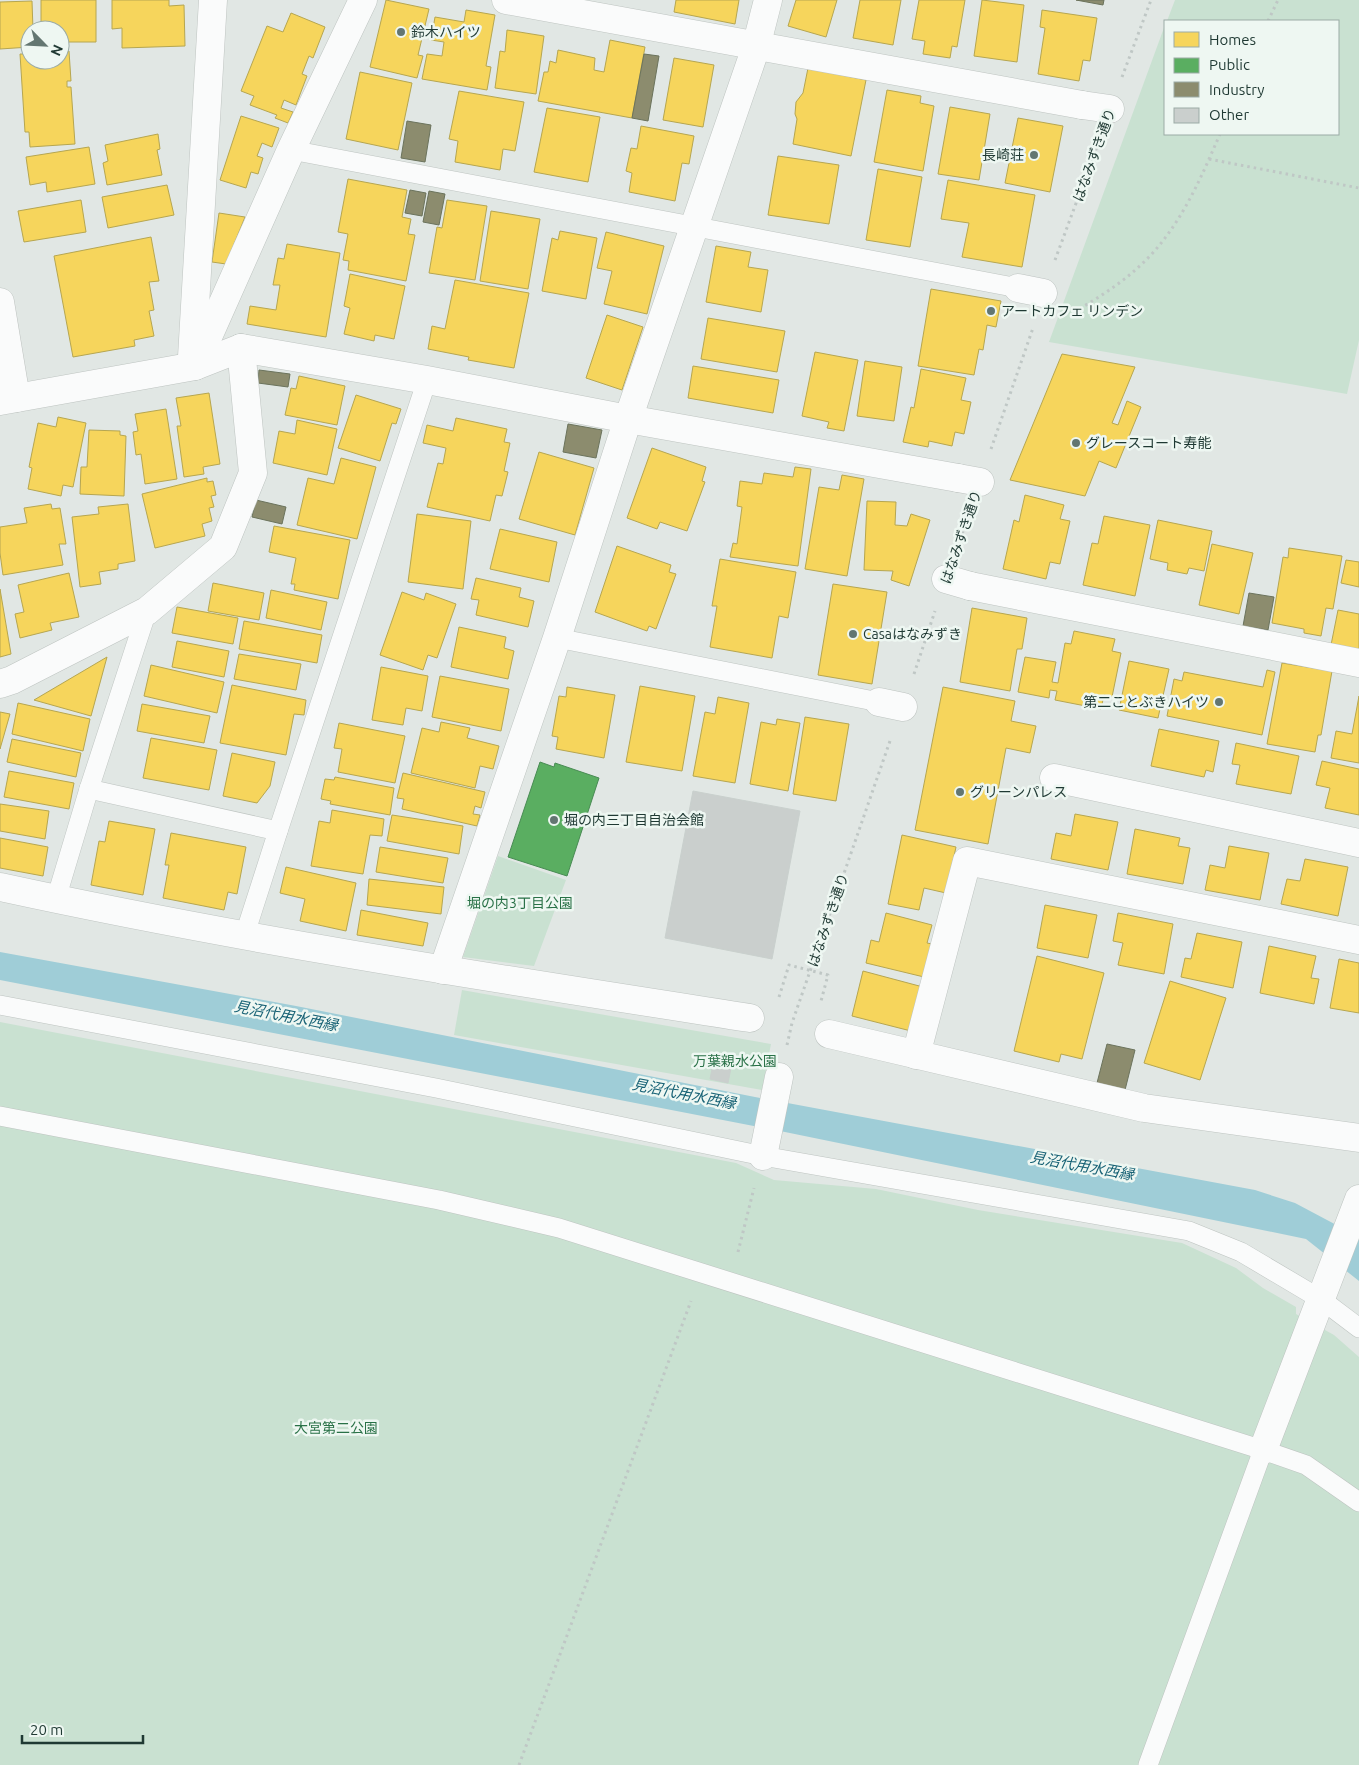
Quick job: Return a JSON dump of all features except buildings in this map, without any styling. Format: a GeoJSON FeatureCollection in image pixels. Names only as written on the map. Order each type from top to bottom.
{"type":"FeatureCollection","features":[{"type":"Feature","properties":{"kind":"street"},"geometry":{"type":"LineString","coordinates":[[193,366],[213,0]]}},
{"type":"Feature","properties":{"kind":"street"},"geometry":{"type":"LineString","coordinates":[[193,366],[291,150],[363,0]]}},
{"type":"Feature","properties":{"kind":"street"},"geometry":{"type":"LineString","coordinates":[[506,0],[756,47],[1110,109]]}},
{"type":"Feature","properties":{"kind":"street"},"geometry":{"type":"LineString","coordinates":[[443,970],[557,638],[628,419],[756,47],[768,0]]}},
{"type":"Feature","properties":{"kind":"street"},"geometry":{"type":"LineString","coordinates":[[0,302],[8,400],[193,366],[241,348],[427,380],[628,419],[969,480]]}},
{"type":"Feature","properties":{"kind":"street"},"geometry":{"type":"LineString","coordinates":[[0,684],[12,680],[147,611],[223,547],[253,473],[241,348]]}},
{"type":"Feature","properties":{"kind":"street"},"geometry":{"type":"LineString","coordinates":[[958,583],[1359,663]]}},
{"type":"Feature","properties":{"kind":"street"},"geometry":{"type":"LineString","coordinates":[[1054,778],[1359,843]]}},
{"type":"Feature","properties":{"kind":"street"},"geometry":{"type":"LineString","coordinates":[[916,1055],[967,861],[1359,940]]}},
{"type":"Feature","properties":{"kind":"street"},"geometry":{"type":"LineString","coordinates":[[0,887],[244,936],[443,970],[750,1018]]}},
{"type":"Feature","properties":{"kind":"street"},"geometry":{"type":"LineString","coordinates":[[830,1034],[1144,1108],[1359,1138]]}},
{"type":"Feature","properties":{"kind":"street"},"geometry":{"type":"LineString","coordinates":[[764,1151],[779,1077]]}},
{"type":"Feature","properties":{"kind":"street"},"geometry":{"type":"LineString","coordinates":[[1264,1450],[1359,1198]]}},
{"type":"Feature","properties":{"kind":"lane"},"geometry":{"type":"LineString","coordinates":[[291,150],[1031,290]]}},
{"type":"Feature","properties":{"kind":"lane"},"geometry":{"type":"LineString","coordinates":[[244,936],[427,380]]}},
{"type":"Feature","properties":{"kind":"lane"},"geometry":{"type":"LineString","coordinates":[[56,899],[89,789],[147,611]]}},
{"type":"Feature","properties":{"kind":"lane"},"geometry":{"type":"LineString","coordinates":[[557,638],[891,704]]}},
{"type":"Feature","properties":{"kind":"lane"},"geometry":{"type":"LineString","coordinates":[[89,789],[278,830]]}},
{"type":"Feature","properties":{"kind":"lane"},"geometry":{"type":"LineString","coordinates":[[0,1005],[1189,1231],[1326,1288],[1359,1328]]}},
{"type":"Feature","properties":{"kind":"lane"},"geometry":{"type":"LineString","coordinates":[[0,1116],[439,1200],[559,1228],[1264,1450],[1306,1465],[1359,1502]]}},
{"type":"Feature","properties":{"kind":"lane"},"geometry":{"type":"LineString","coordinates":[[1148,1765],[1264,1450]]}},
{"type":"Feature","properties":{"kind":"path","name":"はなみずき通り"},"geometry":{"type":"LineString","coordinates":[[779,1077],[792,1024],[891,704],[958,583],[969,480],[1032,334],[1031,290],[1110,109],[1151,0]]}},
{"type":"Feature","properties":{"kind":"path"},"geometry":{"type":"LineString","coordinates":[[1268,20],[1278,0]]}},
{"type":"Feature","properties":{"kind":"path"},"geometry":{"type":"LineString","coordinates":[[1068,316],[1105,293],[1146,260],[1164,240],[1180,216],[1220,135]]}},
{"type":"Feature","properties":{"kind":"path"},"geometry":{"type":"LineString","coordinates":[[1209,159],[1359,188]]}},
{"type":"Feature","properties":{"kind":"path"},"geometry":{"type":"LineString","coordinates":[[1032,334],[1039,331]]}},
{"type":"Feature","properties":{"kind":"path"},"geometry":{"type":"LineString","coordinates":[[750,1018],[771,1022],[789,965],[810,970]]}},
{"type":"Feature","properties":{"kind":"path"},"geometry":{"type":"LineString","coordinates":[[730,1281],[764,1151]]}},
{"type":"Feature","properties":{"kind":"path"},"geometry":{"type":"LineString","coordinates":[[519,1765],[702,1272]]}},
{"type":"Feature","properties":{"kind":"green space"},"geometry":{"type":"Polygon","coordinates":[[[1175,0],[1359,0],[1359,340],[1347,394],[1049,342],[1164,28],[1164,135],[1339,135],[1339,20],[1167,20],[1175,0]]]}},
{"type":"Feature","properties":{"kind":"green space","name":"堀の内3丁目公園"},"geometry":{"type":"Polygon","coordinates":[[[498,856],[566,880],[534,966],[463,957],[498,856]]]}},
{"type":"Feature","properties":{"kind":"green space","name":"万葉親水公園"},"geometry":{"type":"Polygon","coordinates":[[[462,990],[771,1044],[762,1090],[454,1035],[462,990]]]}},
{"type":"Feature","properties":{"kind":"green space","name":"大宮第二公園"},"geometry":{"type":"Polygon","coordinates":[[[0,1022],[736,1163],[774,1180],[876,1189],[978,1210],[1182,1243],[1236,1268],[1263,1288],[1296,1307],[1296,1314],[1334,1335],[1359,1357],[1359,1765],[0,1765],[0,1022]]]}},
{"type":"Feature","properties":{"kind":"water","name":"見沼代用水西縁"},"geometry":{"type":"Polygon","coordinates":[[[0,952],[296,1006],[755,1097],[1255,1190],[1295,1203],[1359,1237],[1359,1281],[1306,1239],[785,1132],[0,980],[0,952]]]}},
{"type":"Feature","properties":{"kind":"place","name":"鈴木ハイツ"},"geometry":{"type":"Point","coordinates":[401,32]}},
{"type":"Feature","properties":{"kind":"place","name":"長崎荘"},"geometry":{"type":"Point","coordinates":[1034,155]}},
{"type":"Feature","properties":{"kind":"place","name":"アートカフェ リンデン"},"geometry":{"type":"Point","coordinates":[991,311]}},
{"type":"Feature","properties":{"kind":"place","name":"グレースコート寿能"},"geometry":{"type":"Point","coordinates":[1076,443]}},
{"type":"Feature","properties":{"kind":"place","name":"Casaはなみずき"},"geometry":{"type":"Point","coordinates":[853,634]}},
{"type":"Feature","properties":{"kind":"place","name":"第二ことぶきハイツ"},"geometry":{"type":"Point","coordinates":[1219,702]}},
{"type":"Feature","properties":{"kind":"place","name":"グリーンパレス"},"geometry":{"type":"Point","coordinates":[960,792]}},
{"type":"Feature","properties":{"kind":"place","name":"堀の内三丁目自治会館"},"geometry":{"type":"Point","coordinates":[554,820]}}]}
